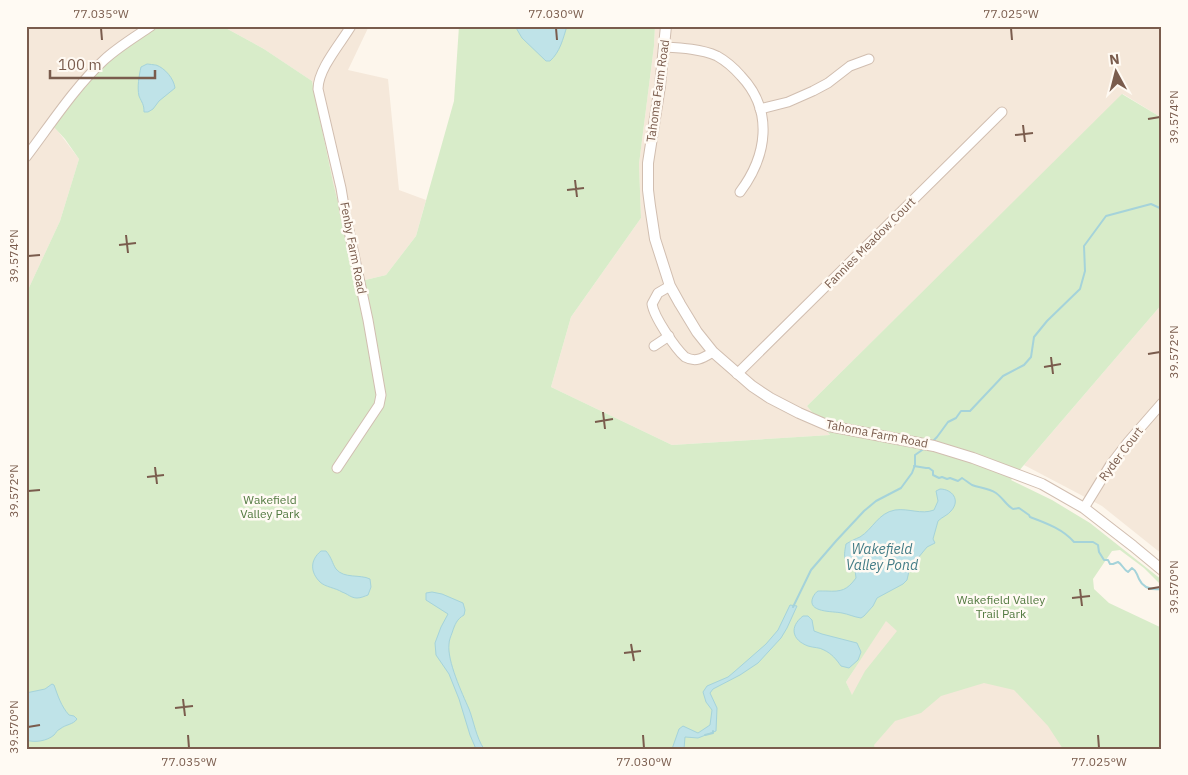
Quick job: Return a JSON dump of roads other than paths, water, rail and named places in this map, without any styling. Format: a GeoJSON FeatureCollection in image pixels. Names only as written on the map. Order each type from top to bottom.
{"type":"FeatureCollection","features":[{"type":"Feature","properties":{"kind":"street"},"geometry":{"type":"LineString","coordinates":[[26,157],[88,76],[116,50],[151,26]]}},
{"type":"Feature","properties":{"kind":"street","name":"Fenby Farm Road"},"geometry":{"type":"LineString","coordinates":[[337,468],[379,405],[381,395],[370,329],[341,188],[318,89],[320,79],[331,57],[351,26]]}},
{"type":"Feature","properties":{"kind":"street","name":"Tahoma Farm Road"},"geometry":{"type":"LineString","coordinates":[[666,26],[660,86],[648,163],[648,190],[655,239],[670,286],[713,352],[752,386],[770,398],[798,413],[829,426],[923,443],[973,458],[1042,484],[1084,508],[1162,570]]}},
{"type":"Feature","properties":{"kind":"street"},"geometry":{"type":"LineString","coordinates":[[664,47],[704,52],[718,57],[738,72],[749,86],[760,109],[764,130],[759,158],[749,180],[740,192]]}},
{"type":"Feature","properties":{"kind":"street"},"geometry":{"type":"LineString","coordinates":[[760,109],[788,102],[814,91],[850,66],[869,59]]}},
{"type":"Feature","properties":{"kind":"street","name":"Fannies Meadow Court"},"geometry":{"type":"LineString","coordinates":[[738,374],[1002,112]]}},
{"type":"Feature","properties":{"kind":"street"},"geometry":{"type":"LineString","coordinates":[[670,286],[658,293],[652,304],[655,314],[669,336],[682,354],[690,360],[698,360],[713,352]]}},
{"type":"Feature","properties":{"kind":"street"},"geometry":{"type":"LineString","coordinates":[[654,346],[669,336]]}},
{"type":"Feature","properties":{"kind":"street","name":"Ryder Court"},"geometry":{"type":"LineString","coordinates":[[1084,508],[1112,464],[1162,403]]}},
{"type":"Feature","properties":{"kind":"water"},"geometry":{"type":"Polygon","coordinates":[[[515,26],[567,26],[556,54],[550,61],[546,61],[522,38],[515,26]]]}},
{"type":"Feature","properties":{"kind":"water"},"geometry":{"type":"Polygon","coordinates":[[[147,64],[159,66],[166,71],[173,81],[175,88],[159,101],[153,109],[144,112],[138,85],[141,67],[147,64]]]}},
{"type":"Feature","properties":{"kind":"water","name":"Wakefield Valley Pond"},"geometry":{"type":"Polygon","coordinates":[[[940,489],[948,491],[954,496],[954,507],[938,521],[933,539],[935,543],[927,547],[913,564],[907,580],[903,584],[877,598],[873,606],[861,618],[817,609],[813,606],[813,597],[817,591],[844,589],[856,578],[855,570],[845,559],[846,544],[865,534],[884,514],[889,512],[895,510],[924,512],[934,510],[938,501],[936,491],[940,489]]]}},
{"type":"Feature","properties":{"kind":"water"},"geometry":{"type":"Polygon","coordinates":[[[321,551],[326,551],[339,572],[370,579],[371,587],[368,595],[358,598],[353,597],[320,582],[314,574],[313,562],[321,551]]]}},
{"type":"Feature","properties":{"kind":"water"},"geometry":{"type":"Polygon","coordinates":[[[432,592],[463,603],[464,615],[458,620],[449,641],[450,659],[484,749],[476,749],[449,674],[436,655],[435,643],[448,614],[426,600],[426,593],[432,592]]]}},
{"type":"Feature","properties":{"kind":"water"},"geometry":{"type":"Polygon","coordinates":[[[790,605],[797,606],[781,638],[758,663],[713,689],[710,693],[717,708],[716,731],[698,738],[685,737],[684,749],[672,749],[679,729],[683,726],[698,733],[710,725],[712,710],[706,702],[703,692],[707,686],[728,677],[766,644],[778,630],[790,605]]]}},
{"type":"Feature","properties":{"kind":"water"},"geometry":{"type":"Polygon","coordinates":[[[803,616],[808,616],[812,620],[814,631],[857,643],[861,652],[858,660],[849,668],[841,666],[827,652],[820,648],[808,646],[799,640],[794,633],[794,629],[803,616]]]}},
{"type":"Feature","properties":{"kind":"water"},"geometry":{"type":"Polygon","coordinates":[[[52,684],[66,712],[77,719],[59,729],[48,739],[26,740],[26,693],[45,689],[52,684]]]}},
{"type":"Feature","properties":{"kind":"waterway"},"geometry":{"type":"LineString","coordinates":[[932,442],[948,422],[956,418],[961,411],[970,411],[1003,376],[1024,365],[1031,357],[1034,337],[1047,321],[1080,289],[1085,271],[1084,246],[1106,216],[1151,204],[1162,209]]}},
{"type":"Feature","properties":{"kind":"waterway"},"geometry":{"type":"LineString","coordinates":[[793,607],[811,570],[864,511],[876,501],[901,488],[912,473],[915,465],[915,455],[925,448]]}},
{"type":"Feature","properties":{"kind":"waterway"},"geometry":{"type":"LineString","coordinates":[[914,466],[929,468],[933,471],[933,475],[939,478],[950,478],[958,481],[962,478],[972,485],[993,491],[1008,506],[1013,509],[1019,508],[1030,517],[1059,530],[1074,542],[1093,542],[1098,545],[1099,552],[1104,560],[1108,560],[1110,564],[1118,562],[1128,572],[1132,568],[1145,586],[1151,589],[1162,590]]}},
{"type":"Feature","properties":{"kind":"waterway"},"geometry":{"type":"LineString","coordinates":[[705,735],[713,733],[713,731]]}},
{"type":"Feature","properties":{"kind":"park label","name":"Wakefield Valley Park"},"geometry":{"type":"Point","coordinates":[270,507]}},
{"type":"Feature","properties":{"kind":"park label","name":"Wakefield Valley Trail Park"},"geometry":{"type":"Point","coordinates":[1001,607]}}]}
